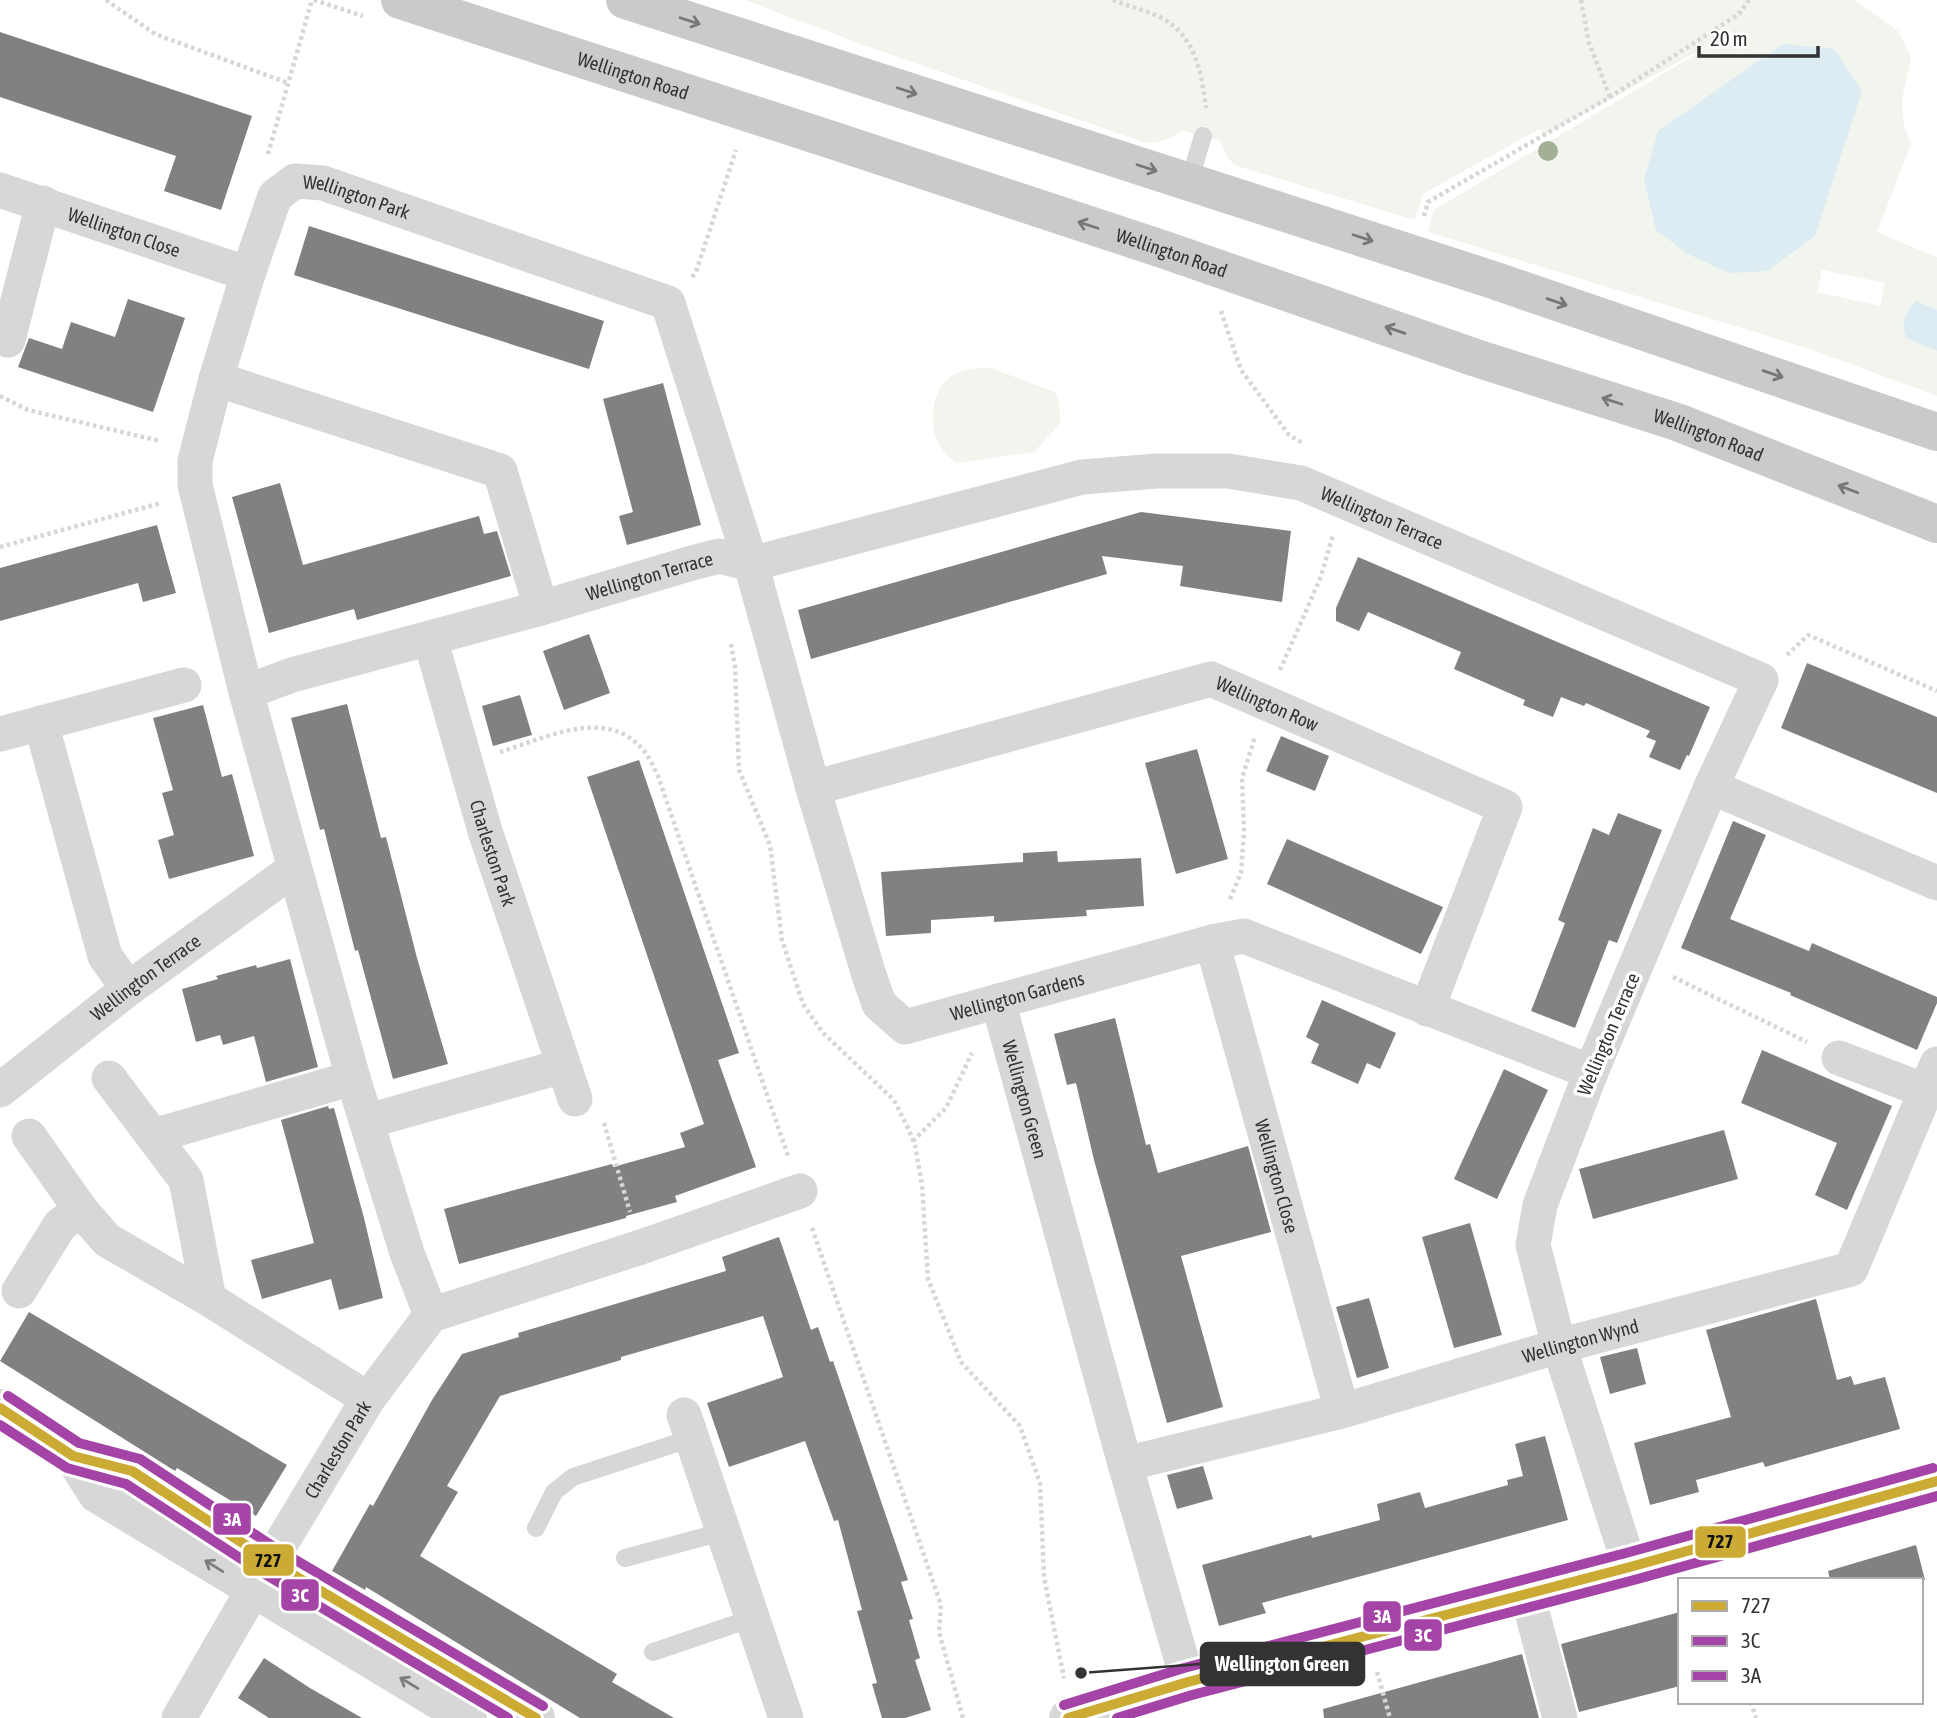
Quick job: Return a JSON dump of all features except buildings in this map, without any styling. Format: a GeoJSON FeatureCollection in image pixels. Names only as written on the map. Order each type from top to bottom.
{"type":"FeatureCollection","features":[{"type":"Feature","properties":{"kind":"main road","name":"Wellington Road"},"geometry":{"type":"LineString","coordinates":[[400,0],[848,145],[1165,250],[1476,358],[1677,422],[1937,524]]}},
{"type":"Feature","properties":{"kind":"main road"},"geometry":{"type":"LineString","coordinates":[[625,0],[1493,280],[1937,432]]}},
{"type":"Feature","properties":{"kind":"street","name":"Wellington Park"},"geometry":{"type":"LineString","coordinates":[[246,692],[196,494],[195,461],[216,379],[275,196],[295,181],[323,183],[668,303]]}},
{"type":"Feature","properties":{"kind":"street","name":"Wellington Close"},"geometry":{"type":"LineString","coordinates":[[0,190],[248,274]]}},
{"type":"Feature","properties":{"kind":"street"},"geometry":{"type":"LineString","coordinates":[[8,340],[43,203]]}},
{"type":"Feature","properties":{"kind":"street"},"geometry":{"type":"LineString","coordinates":[[668,303],[751,564]]}},
{"type":"Feature","properties":{"kind":"street"},"geometry":{"type":"LineString","coordinates":[[216,379],[500,471],[541,608]]}},
{"type":"Feature","properties":{"kind":"street","name":"Wellington Terrace"},"geometry":{"type":"LineString","coordinates":[[246,692],[292,674],[541,608],[719,556],[751,564],[1082,477],[1157,471],[1228,471],[1301,483],[1761,680],[1591,1072],[1540,1205],[1533,1245],[1559,1346],[1630,1567]]}},
{"type":"Feature","properties":{"kind":"street","name":"Wellington Gardens"},"geometry":{"type":"LineString","coordinates":[[751,564],[813,788],[879,1004],[905,1027],[1212,942],[1244,936],[1591,1072]]}},
{"type":"Feature","properties":{"kind":"street","name":"Charleston Park"},"geometry":{"type":"LineString","coordinates":[[430,638],[485,831],[575,1099]]}},
{"type":"Feature","properties":{"kind":"street","name":"Wellington Row"},"geometry":{"type":"LineString","coordinates":[[813,788],[1211,679],[1505,807],[1427,1009]]}},
{"type":"Feature","properties":{"kind":"street"},"geometry":{"type":"LineString","coordinates":[[0,734],[184,685]]}},
{"type":"Feature","properties":{"kind":"street"},"geometry":{"type":"LineString","coordinates":[[246,692],[353,1078],[407,1253],[431,1315],[640,1247],[800,1191]]}},
{"type":"Feature","properties":{"kind":"street"},"geometry":{"type":"LineString","coordinates":[[41,723],[105,956],[128,989]]}},
{"type":"Feature","properties":{"kind":"street"},"geometry":{"type":"LineString","coordinates":[[1712,788],[1937,883]]}},
{"type":"Feature","properties":{"kind":"street","name":"Wellington Terrace"},"geometry":{"type":"LineString","coordinates":[[0,1090],[128,989],[294,869]]}},
{"type":"Feature","properties":{"kind":"street","name":"Wellington Close"},"geometry":{"type":"LineString","coordinates":[[1212,942],[1342,1411]]}},
{"type":"Feature","properties":{"kind":"street","name":"Wellington Green"},"geometry":{"type":"LineString","coordinates":[[998,1001],[1188,1682]]}},
{"type":"Feature","properties":{"kind":"street"},"geometry":{"type":"LineString","coordinates":[[1839,1058],[1931,1077]]}},
{"type":"Feature","properties":{"kind":"street"},"geometry":{"type":"LineString","coordinates":[[368,1121],[563,1066]]}},
{"type":"Feature","properties":{"kind":"street","name":"Wellington Wynd"},"geometry":{"type":"LineString","coordinates":[[1125,1464],[1342,1411],[1559,1346],[1851,1269],[1931,1077]]}},
{"type":"Feature","properties":{"kind":"street"},"geometry":{"type":"LineString","coordinates":[[109,1078],[186,1180],[209,1299]]}},
{"type":"Feature","properties":{"kind":"street"},"geometry":{"type":"LineString","coordinates":[[153,1136],[353,1078]]}},
{"type":"Feature","properties":{"kind":"street"},"geometry":{"type":"LineString","coordinates":[[29,1136],[81,1210],[107,1240],[209,1299],[368,1399]]}},
{"type":"Feature","properties":{"kind":"street"},"geometry":{"type":"LineString","coordinates":[[19,1291],[60,1225],[81,1210]]}},
{"type":"Feature","properties":{"kind":"street","name":"Charleston Park"},"geometry":{"type":"LineString","coordinates":[[179,1718],[368,1399],[431,1315]]}},
{"type":"Feature","properties":{"kind":"street"},"geometry":{"type":"LineString","coordinates":[[0,1408],[73,1456],[132,1471],[261,1576],[468,1718]]}},
{"type":"Feature","properties":{"kind":"street"},"geometry":{"type":"LineString","coordinates":[[688,1427],[786,1718]]}},
{"type":"Feature","properties":{"kind":"street"},"geometry":{"type":"LineString","coordinates":[[1072,1717],[1188,1682],[1630,1567],[1937,1481]]}},
{"type":"Feature","properties":{"kind":"street"},"geometry":{"type":"LineString","coordinates":[[261,1576],[536,1718]]}},
{"type":"Feature","properties":{"kind":"street"},"geometry":{"type":"LineString","coordinates":[[1527,1593],[1560,1718]]}},
{"type":"Feature","properties":{"kind":"lane"},"geometry":{"type":"LineString","coordinates":[[1189,182],[1203,136]]}},
{"type":"Feature","properties":{"kind":"lane"},"geometry":{"type":"LineString","coordinates":[[537,1528],[554,1492],[573,1477],[688,1427]]}},
{"type":"Feature","properties":{"kind":"lane"},"geometry":{"type":"LineString","coordinates":[[625,1558],[722,1532]]}},
{"type":"Feature","properties":{"kind":"lane"},"geometry":{"type":"LineString","coordinates":[[653,1652],[753,1618]]}},
{"type":"Feature","properties":{"kind":"path"},"geometry":{"type":"LineString","coordinates":[[106,0],[155,34],[288,83]]}},
{"type":"Feature","properties":{"kind":"path"},"geometry":{"type":"LineString","coordinates":[[275,196],[265,162],[312,0]]}},
{"type":"Feature","properties":{"kind":"path"},"geometry":{"type":"LineString","coordinates":[[1113,0],[1169,22],[1184,38],[1197,60],[1202,80],[1206,110],[1203,136]]}},
{"type":"Feature","properties":{"kind":"path"},"geometry":{"type":"LineString","coordinates":[[1581,0],[1589,43],[1610,97]]}},
{"type":"Feature","properties":{"kind":"path"},"geometry":{"type":"LineString","coordinates":[[1424,217],[1428,202],[1610,97],[1739,14],[1749,0]]}},
{"type":"Feature","properties":{"kind":"path"},"geometry":{"type":"LineString","coordinates":[[668,303],[696,272],[738,143]]}},
{"type":"Feature","properties":{"kind":"path"},"geometry":{"type":"LineString","coordinates":[[1218,300],[1241,370],[1289,435],[1310,446]]}},
{"type":"Feature","properties":{"kind":"path"},"geometry":{"type":"LineString","coordinates":[[0,396],[28,410],[198,449]]}},
{"type":"Feature","properties":{"kind":"path"},"geometry":{"type":"LineString","coordinates":[[0,547],[196,494]]}},
{"type":"Feature","properties":{"kind":"path"},"geometry":{"type":"LineString","coordinates":[[1212,942],[1241,873],[1244,831],[1242,778],[1266,703],[1320,579],[1344,501]]}},
{"type":"Feature","properties":{"kind":"path"},"geometry":{"type":"LineString","coordinates":[[1761,680],[1808,635],[1937,691]]}},
{"type":"Feature","properties":{"kind":"path"},"geometry":{"type":"LineString","coordinates":[[730,641],[735,666],[739,770],[770,845],[782,940],[803,1004],[823,1033],[894,1100],[913,1141],[922,1185],[928,1279],[961,1362],[1020,1426],[1040,1483],[1044,1577],[1072,1717]]}},
{"type":"Feature","properties":{"kind":"path"},"geometry":{"type":"LineString","coordinates":[[465,762],[586,727],[619,731],[646,753],[658,776],[941,1605],[939,1632],[964,1718]]}},
{"type":"Feature","properties":{"kind":"path"},"geometry":{"type":"LineString","coordinates":[[1639,960],[1839,1058]]}},
{"type":"Feature","properties":{"kind":"path"},"geometry":{"type":"LineString","coordinates":[[913,1141],[946,1108],[998,1001]]}},
{"type":"Feature","properties":{"kind":"path"},"geometry":{"type":"LineString","coordinates":[[575,1099],[599,1107],[640,1247]]}},
{"type":"Feature","properties":{"kind":"shaded area"},"geometry":{"type":"Polygon","coordinates":[[[745,0],[1855,0],[1898,31],[1911,57],[1902,100],[1904,126],[1911,144],[1877,232],[1937,257],[1937,396],[1810,349],[1428,232],[1434,210],[1723,38],[1543,136],[1539,129],[1423,194],[1415,220],[1237,166],[1228,159],[1220,141],[1182,130],[1164,140],[1143,142],[866,46],[745,0]],[[1822,270],[1817,292],[1880,306],[1885,283],[1822,270]]]}},
{"type":"Feature","properties":{"kind":"shaded area"},"geometry":{"type":"Polygon","coordinates":[[[1783,44],[1834,49],[1862,91],[1815,236],[1767,271],[1729,273],[1686,253],[1656,230],[1644,180],[1658,131],[1783,44]]]}},
{"type":"Feature","properties":{"kind":"shaded area"},"geometry":{"type":"Polygon","coordinates":[[[1916,301],[1937,310],[1937,351],[1906,338],[1905,318],[1916,301]]]}},
{"type":"Feature","properties":{"kind":"shaded area"},"geometry":{"type":"Polygon","coordinates":[[[991,368],[1055,392],[1059,400],[1060,424],[1034,452],[956,463],[942,450],[934,430],[933,411],[938,393],[949,378],[959,372],[991,368]]]}},
{"type":"Feature","properties":{"kind":"transit line","name":"3A"},"geometry":{"type":"LineString","coordinates":[[8,1396],[79,1443],[140,1459],[277,1549],[543,1706]]}},
{"type":"Feature","properties":{"kind":"transit line","name":"727"},"geometry":{"type":"LineString","coordinates":[[0,1408],[73,1456],[132,1471],[270,1561],[536,1718]]}},
{"type":"Feature","properties":{"kind":"transit line","name":"3C"},"geometry":{"type":"LineString","coordinates":[[0,1425],[67,1468],[126,1484],[263,1573],[508,1718]]}},
{"type":"Feature","properties":{"kind":"transit line","name":"3A"},"geometry":{"type":"LineString","coordinates":[[1064,1705],[1184,1668],[1626,1553],[1933,1468]]}},
{"type":"Feature","properties":{"kind":"transit line","name":"727"},"geometry":{"type":"LineString","coordinates":[[1068,1718],[1188,1682],[1630,1567],[1937,1481]]}},
{"type":"Feature","properties":{"kind":"transit line","name":"3C"},"geometry":{"type":"LineString","coordinates":[[1117,1718],[1192,1695],[1634,1580],[1937,1496]]}},
{"type":"Feature","properties":{"kind":"place","name":"Wellington Green"},"geometry":{"type":"Point","coordinates":[1081,1673]}}]}
